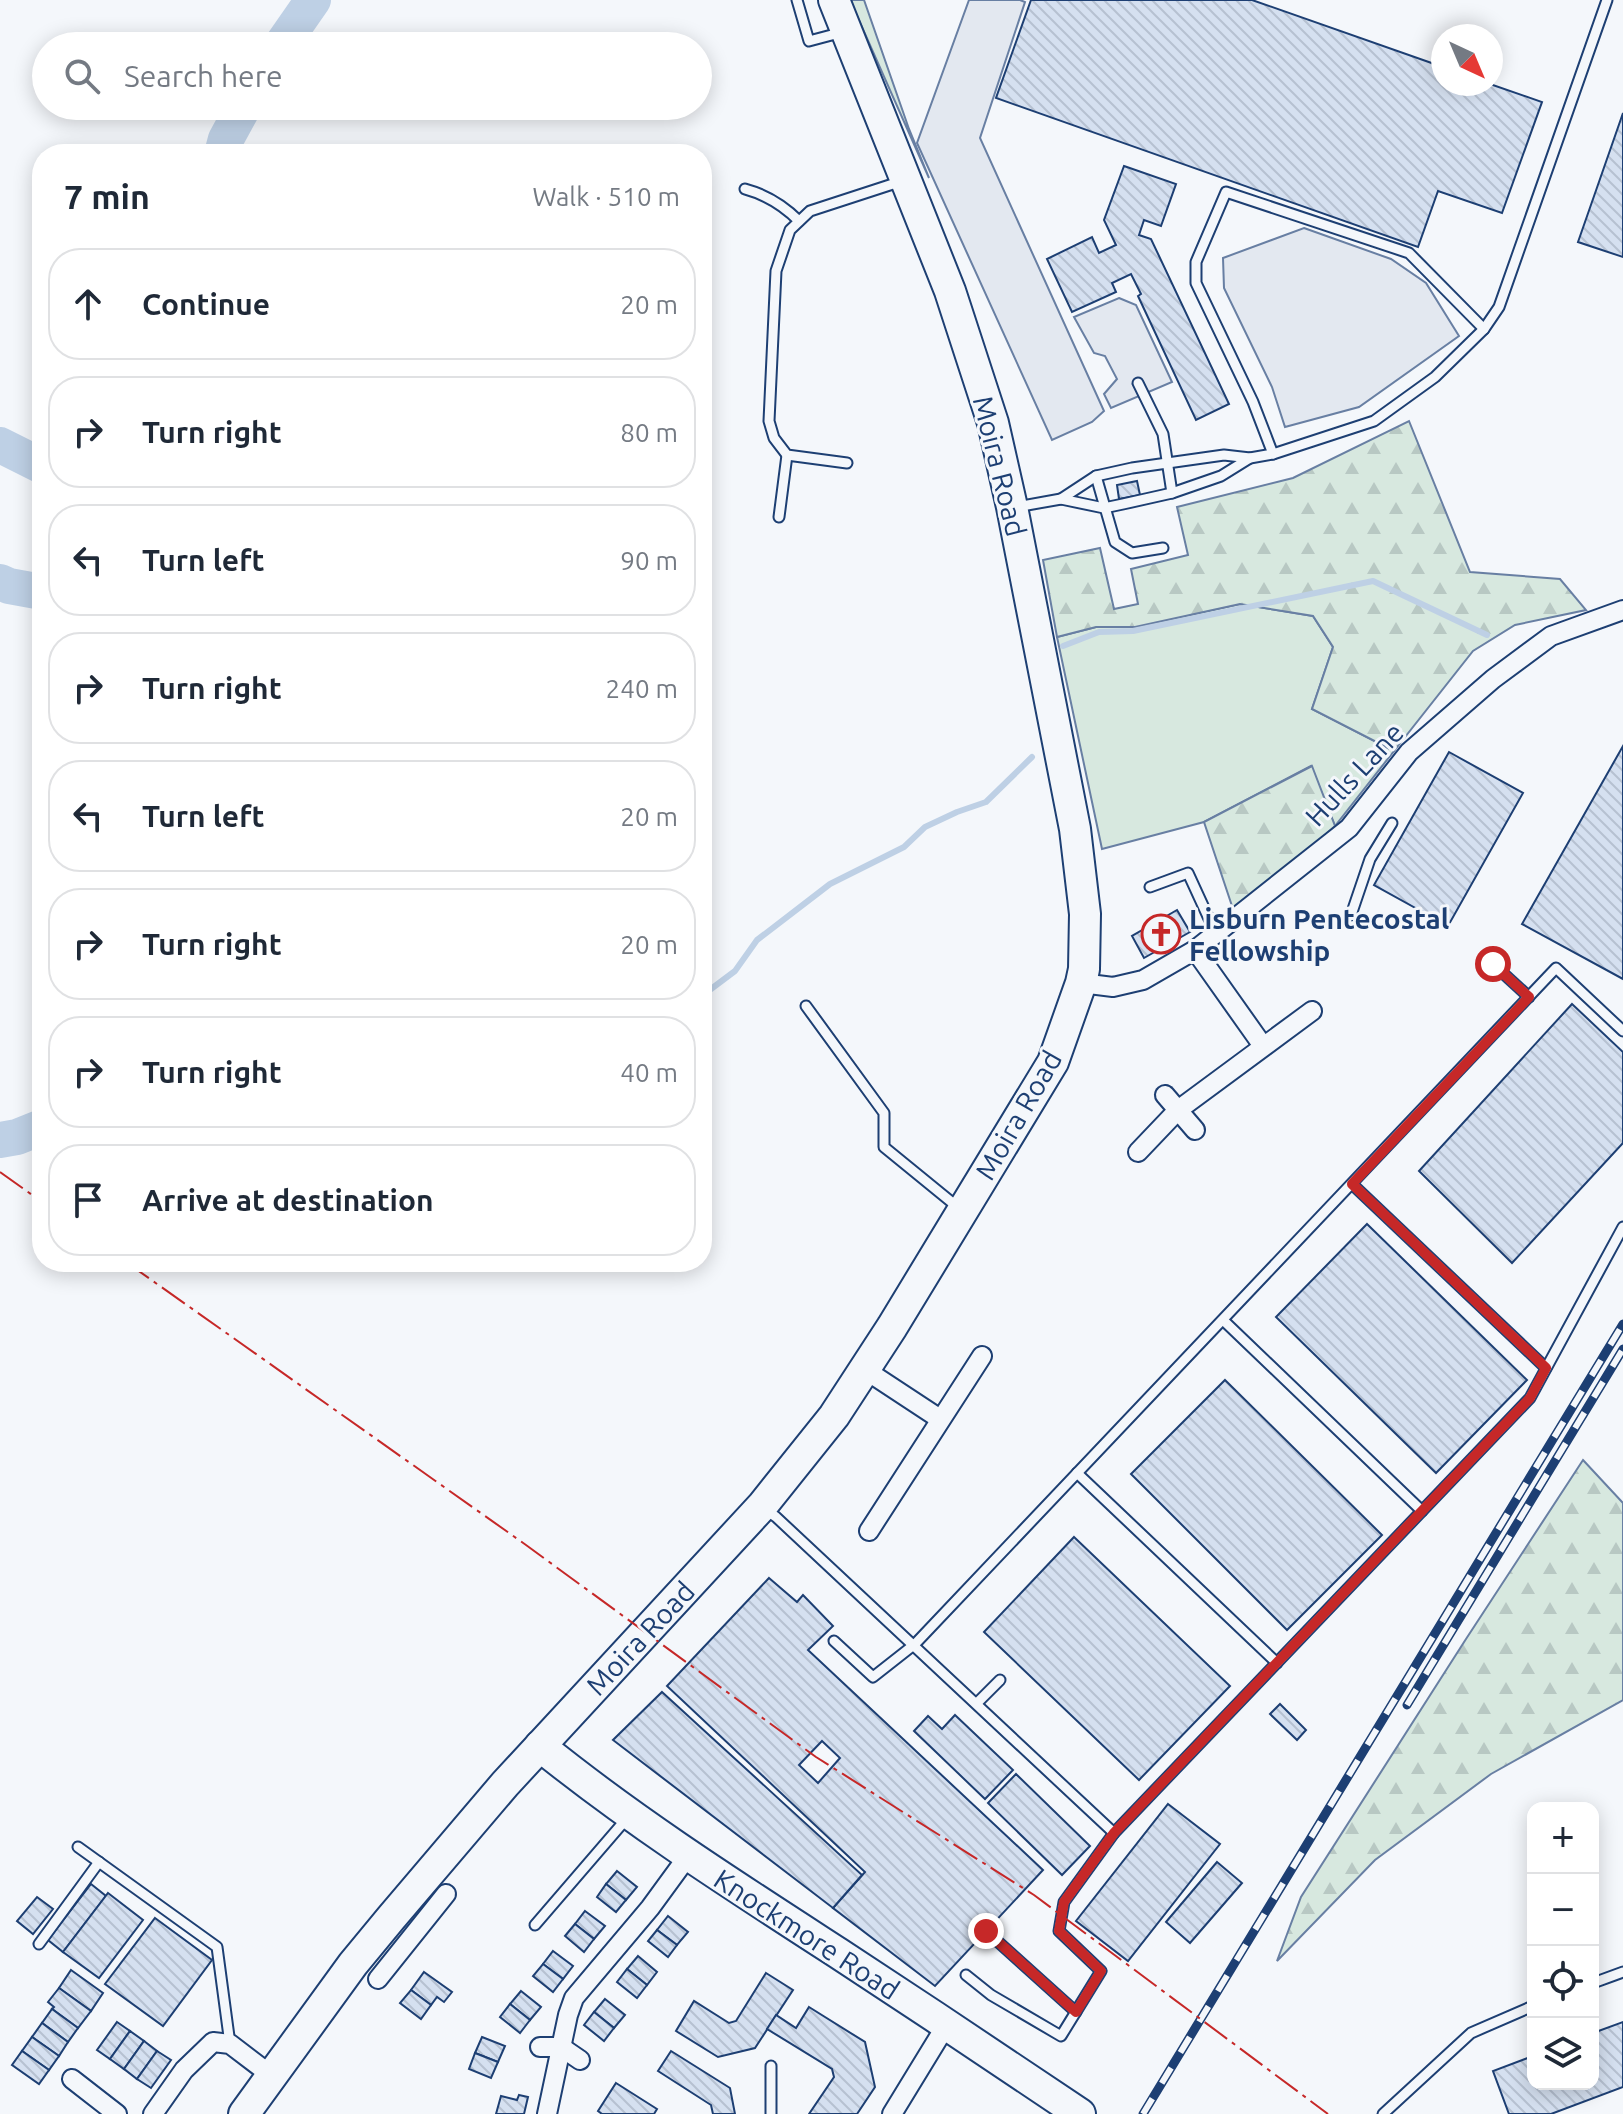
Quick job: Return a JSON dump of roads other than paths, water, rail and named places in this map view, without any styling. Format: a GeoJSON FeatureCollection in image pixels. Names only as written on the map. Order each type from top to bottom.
{"type":"FeatureCollection","features":[{"type":"Feature","properties":{"kind":"main road","name":"Moira Road"},"geometry":{"type":"LineString","coordinates":[[244,2114],[353,1964],[401,1927],[505,1784],[762,1506],[834,1416],[892,1327],[1053,1062],[1081,983],[1085,914],[1075,829],[993,423],[950,291],[834,0]]}},
{"type":"Feature","properties":{"kind":"main road","name":"Knockmore Road"},"geometry":{"type":"LineString","coordinates":[[540,1746],[583,1781],[688,1856],[1080,2114]]}},
{"type":"Feature","properties":{"kind":"street","name":"Hulls Lane"},"geometry":{"type":"LineString","coordinates":[[1081,983],[1113,987],[1143,980],[1195,950],[1349,828],[1409,752],[1493,679],[1551,636],[1623,610]]}},
{"type":"Feature","properties":{"kind":"street"},"geometry":{"type":"LineString","coordinates":[[1195,950],[1263,1046]]}},
{"type":"Feature","properties":{"kind":"street"},"geometry":{"type":"LineString","coordinates":[[1138,1152],[1172,1102],[1263,1046],[1312,1011]]}},
{"type":"Feature","properties":{"kind":"street"},"geometry":{"type":"LineString","coordinates":[[1172,1102],[1195,1130]]}},
{"type":"Feature","properties":{"kind":"street"},"geometry":{"type":"LineString","coordinates":[[869,1531],[982,1356]]}},
{"type":"Feature","properties":{"kind":"street"},"geometry":{"type":"LineString","coordinates":[[864,1369],[940,1419]]}},
{"type":"Feature","properties":{"kind":"street"},"geometry":{"type":"LineString","coordinates":[[547,2114],[574,1998],[650,1908],[688,1856]]}},
{"type":"Feature","properties":{"kind":"street","name":"Moira Road"},"geometry":{"type":"LineString","coordinates":[[378,1979],[401,1927],[446,1894]]}},
{"type":"Feature","properties":{"kind":"street"},"geometry":{"type":"LineString","coordinates":[[892,2114],[947,2024]]}},
{"type":"Feature","properties":{"kind":"street"},"geometry":{"type":"LineString","coordinates":[[153,2114],[184,2070],[213,2042],[230,2044],[272,2076]]}},
{"type":"Feature","properties":{"kind":"street"},"geometry":{"type":"LineString","coordinates":[[540,2047],[561,2047],[580,2060]]}},
{"type":"Feature","properties":{"kind":"street"},"geometry":{"type":"LineString","coordinates":[[72,2079],[117,2114]]}},
{"type":"Feature","properties":{"kind":"lane"},"geometry":{"type":"LineString","coordinates":[[797,0],[809,41],[846,32]]}},
{"type":"Feature","properties":{"kind":"lane"},"geometry":{"type":"LineString","coordinates":[[1061,499],[1096,476],[1167,462],[1224,455],[1250,458],[1273,454],[1374,421],[1435,377],[1484,329],[1499,307],[1607,0]]}},
{"type":"Feature","properties":{"kind":"lane"},"geometry":{"type":"LineString","coordinates":[[779,517],[787,455],[774,438],[769,421],[776,271],[790,230],[810,211],[907,179]]}},
{"type":"Feature","properties":{"kind":"lane"},"geometry":{"type":"LineString","coordinates":[[745,189],[785,207],[799,221]]}},
{"type":"Feature","properties":{"kind":"lane"},"geometry":{"type":"LineString","coordinates":[[1273,454],[1253,402],[1196,283],[1196,262],[1226,192],[1409,253],[1484,329]]}},
{"type":"Feature","properties":{"kind":"lane"},"geometry":{"type":"LineString","coordinates":[[1138,383],[1163,434],[1172,493]]}},
{"type":"Feature","properties":{"kind":"lane"},"geometry":{"type":"LineString","coordinates":[[787,455],[847,463]]}},
{"type":"Feature","properties":{"kind":"lane"},"geometry":{"type":"LineString","coordinates":[[1012,507],[1061,499],[1104,508],[1172,493],[1221,476],[1250,458]]}},
{"type":"Feature","properties":{"kind":"lane"},"geometry":{"type":"LineString","coordinates":[[1096,476],[1115,542],[1132,553],[1163,548]]}},
{"type":"Feature","properties":{"kind":"lane"},"geometry":{"type":"LineString","coordinates":[[1351,915],[1370,859],[1392,823]]}},
{"type":"Feature","properties":{"kind":"lane"},"geometry":{"type":"LineString","coordinates":[[1150,887],[1188,873],[1216,934]]}},
{"type":"Feature","properties":{"kind":"lane"},"geometry":{"type":"LineString","coordinates":[[1493,964],[1529,997]]}},
{"type":"Feature","properties":{"kind":"lane"},"geometry":{"type":"LineString","coordinates":[[834,1641],[873,1677],[915,1644],[1556,968],[1623,1031]]}},
{"type":"Feature","properties":{"kind":"lane"},"geometry":{"type":"LineString","coordinates":[[806,1006],[884,1113],[884,1147],[963,1211]]}},
{"type":"Feature","properties":{"kind":"lane"},"geometry":{"type":"LineString","coordinates":[[1352,1184],[1546,1368]]}},
{"type":"Feature","properties":{"kind":"lane"},"geometry":{"type":"LineString","coordinates":[[966,1975],[991,1995],[1061,2036],[1101,1971],[1059,1931],[1064,1902],[1114,1833],[1530,1398],[1623,1227]]}},
{"type":"Feature","properties":{"kind":"lane"},"geometry":{"type":"LineString","coordinates":[[1223,1320],[1422,1511]]}},
{"type":"Feature","properties":{"kind":"lane"},"geometry":{"type":"LineString","coordinates":[[1077,1473],[1277,1663]]}},
{"type":"Feature","properties":{"kind":"lane"},"geometry":{"type":"LineString","coordinates":[[762,1506],[915,1644],[1114,1833]]}},
{"type":"Feature","properties":{"kind":"lane"},"geometry":{"type":"LineString","coordinates":[[977,1703],[1000,1680]]}},
{"type":"Feature","properties":{"kind":"lane"},"geometry":{"type":"LineString","coordinates":[[535,1925],[630,1815]]}},
{"type":"Feature","properties":{"kind":"lane"},"geometry":{"type":"LineString","coordinates":[[78,1847],[217,1947],[230,2044]]}},
{"type":"Feature","properties":{"kind":"lane"},"geometry":{"type":"LineString","coordinates":[[39,1944],[99,1862]]}},
{"type":"Feature","properties":{"kind":"lane"},"geometry":{"type":"LineString","coordinates":[[986,1931],[1076,2012]]}},
{"type":"Feature","properties":{"kind":"lane"},"geometry":{"type":"LineString","coordinates":[[1599,1981],[1623,1972]]}},
{"type":"Feature","properties":{"kind":"lane"},"geometry":{"type":"LineString","coordinates":[[1383,2114],[1471,2033],[1527,2009]]}},
{"type":"Feature","properties":{"kind":"lane"},"geometry":{"type":"LineString","coordinates":[[771,2066],[771,2114]]}},
{"type":"Feature","properties":{"kind":"waterway"},"geometry":{"type":"LineString","coordinates":[[291,32],[313,0]]}},
{"type":"Feature","properties":{"kind":"waterway"},"geometry":{"type":"LineString","coordinates":[[225,144],[236,120]]}},
{"type":"Feature","properties":{"kind":"waterway"},"geometry":{"type":"LineString","coordinates":[[0,445],[32,461]]}},
{"type":"Feature","properties":{"kind":"waterway"},"geometry":{"type":"LineString","coordinates":[[1063,646],[1099,632],[1133,631],[1373,581],[1487,635]]}},
{"type":"Feature","properties":{"kind":"waterway"},"geometry":{"type":"LineString","coordinates":[[0,582],[32,590]]}},
{"type":"Feature","properties":{"kind":"waterway"},"geometry":{"type":"LineString","coordinates":[[712,988],[735,971],[757,940],[830,884],[904,847],[925,827],[986,802],[1032,757]]}},
{"type":"Feature","properties":{"kind":"waterway"},"geometry":{"type":"LineString","coordinates":[[0,1140],[32,1131]]}},
{"type":"Feature","properties":{"kind":"railway"},"geometry":{"type":"LineString","coordinates":[[1143,2114],[1623,1324]]}},
{"type":"Feature","properties":{"kind":"railway"},"geometry":{"type":"LineString","coordinates":[[1407,1705],[1623,1349]]}},
{"type":"Feature","properties":{"kind":"place","name":"Lisburn Pentecostal Fellowship"},"geometry":{"type":"Point","coordinates":[1161,934]}}]}
